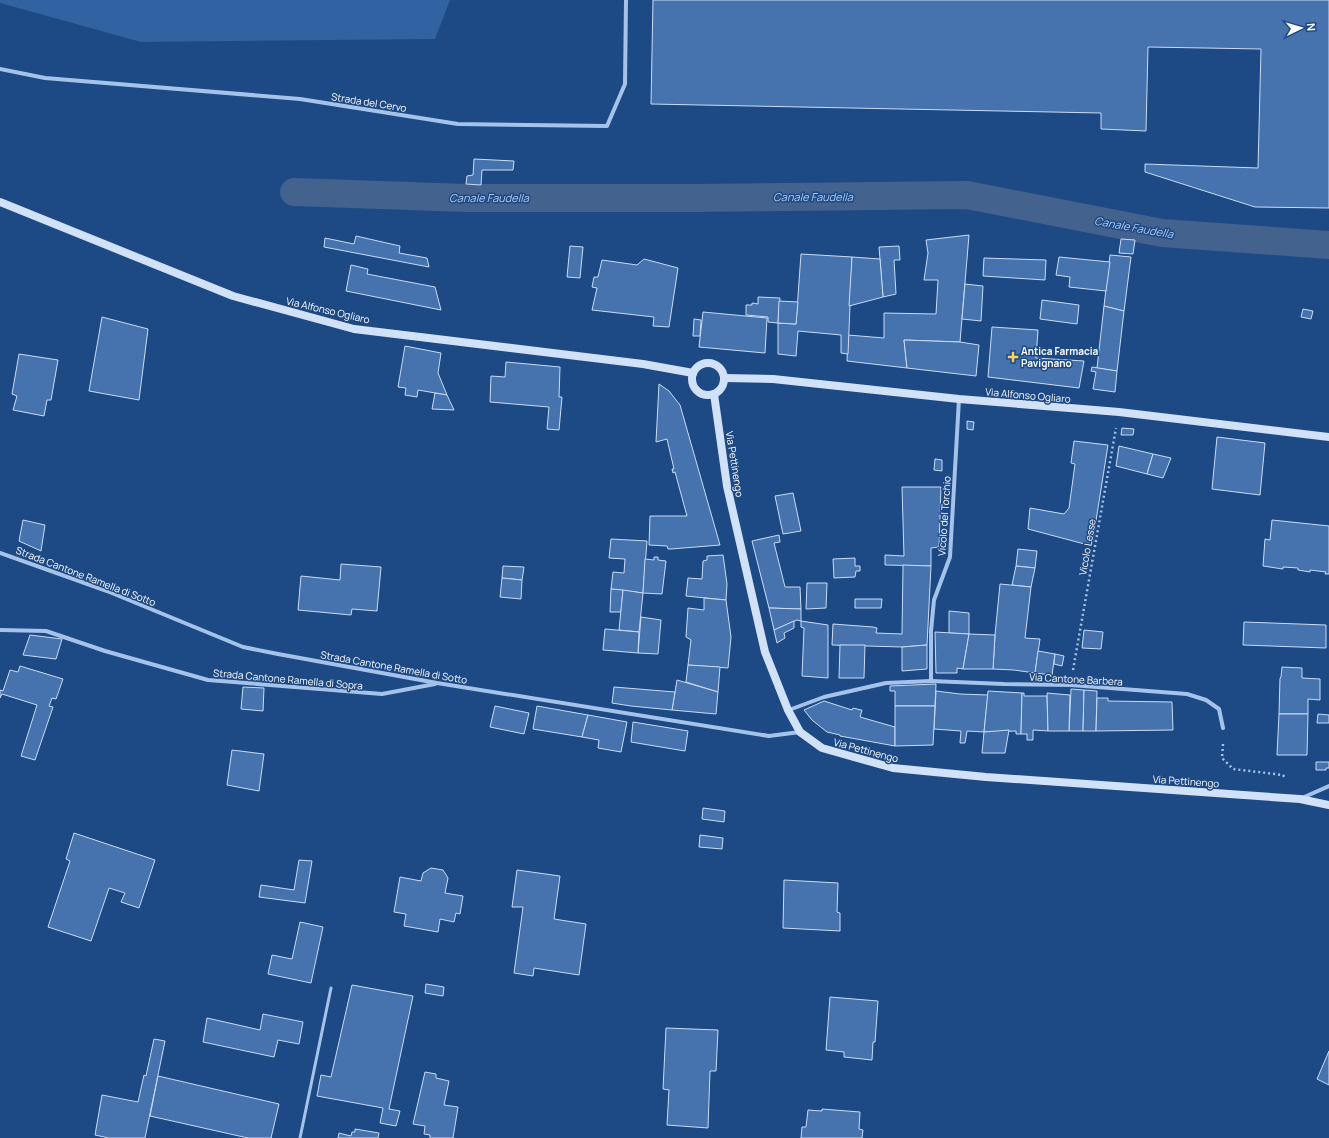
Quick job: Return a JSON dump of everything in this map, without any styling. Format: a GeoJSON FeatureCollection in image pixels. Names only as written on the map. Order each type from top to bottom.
{"type":"FeatureCollection","features":[{"type":"Feature","properties":{"kind":"main road","name":"Via Alfonso Ogliaro"},"geometry":{"type":"LineString","coordinates":[[0,202],[233,296],[354,328],[642,364],[693,373]]}},
{"type":"Feature","properties":{"kind":"main road"},"geometry":{"type":"LineString","coordinates":[[705,364],[716,365],[720,368],[724,378],[722,388],[714,394],[704,395],[695,389],[692,379],[693,373],[696,369],[705,364]]}},
{"type":"Feature","properties":{"kind":"main road","name":"Via Alfonso Ogliaro"},"geometry":{"type":"LineString","coordinates":[[724,378],[773,379],[959,399],[1119,412],[1329,437]]}},
{"type":"Feature","properties":{"kind":"main road","name":"Via Pettinengo"},"geometry":{"type":"LineString","coordinates":[[714,394],[727,486],[765,652],[788,710],[800,732],[822,748],[893,768],[986,777],[1300,799],[1329,805]]}},
{"type":"Feature","properties":{"kind":"street","name":"Strada del Cervo"},"geometry":{"type":"LineString","coordinates":[[0,69],[45,78],[300,99],[458,124],[606,126],[625,84],[626,0]]}},
{"type":"Feature","properties":{"kind":"street","name":"Vicolo del Torchio"},"geometry":{"type":"LineString","coordinates":[[931,681],[931,631],[934,600],[950,557],[959,399]]}},
{"type":"Feature","properties":{"kind":"street","name":"Strada Cantone Ramella di Sotto"},"geometry":{"type":"LineString","coordinates":[[0,553],[107,591],[244,647],[436,683],[769,736],[800,732]]}},
{"type":"Feature","properties":{"kind":"street","name":"Strada Cantone Ramella di Sopra"},"geometry":{"type":"LineString","coordinates":[[0,630],[46,631],[105,651],[208,680],[382,694],[436,683]]}},
{"type":"Feature","properties":{"kind":"street","name":"Via Cantone Barbera"},"geometry":{"type":"LineString","coordinates":[[788,710],[824,697],[886,682],[931,681],[1004,684],[1071,684],[1187,694],[1206,700],[1219,709],[1223,728]]}},
{"type":"Feature","properties":{"kind":"street"},"geometry":{"type":"LineString","coordinates":[[1300,799],[1329,786]]}},
{"type":"Feature","properties":{"kind":"lane"},"geometry":{"type":"LineString","coordinates":[[300,1138],[331,988]]}},
{"type":"Feature","properties":{"kind":"path","name":"Vicolo Lesse"},"geometry":{"type":"LineString","coordinates":[[1071,684],[1119,412]]}},
{"type":"Feature","properties":{"kind":"path"},"geometry":{"type":"LineString","coordinates":[[1223,728],[1222,758],[1233,769],[1283,775],[1300,799]]}},
{"type":"Feature","properties":{"kind":"shaded area"},"geometry":{"type":"Polygon","coordinates":[[[0,0],[450,0],[435,39],[141,42],[0,3],[0,0]]]}},
{"type":"Feature","properties":{"kind":"building"},"geometry":{"type":"Polygon","coordinates":[[[653,0],[1329,0],[1329,208],[1255,207],[1145,172],[1145,164],[1258,168],[1261,49],[1148,47],[1146,131],[1101,129],[1101,113],[651,104],[653,0]]]}},
{"type":"Feature","properties":{"kind":"building"},"geometry":{"type":"Polygon","coordinates":[[[474,159],[514,161],[513,170],[482,170],[481,185],[466,184],[467,176],[473,175],[474,159]]]}},
{"type":"Feature","properties":{"kind":"building"},"geometry":{"type":"Polygon","coordinates":[[[969,235],[960,342],[904,340],[907,368],[847,361],[848,335],[884,338],[884,313],[936,314],[938,280],[924,280],[928,253],[926,240],[969,235]]]}},
{"type":"Feature","properties":{"kind":"building"},"geometry":{"type":"Polygon","coordinates":[[[356,236],[400,246],[399,253],[427,258],[429,267],[324,247],[325,238],[354,244],[356,236]]]}},
{"type":"Feature","properties":{"kind":"building"},"geometry":{"type":"Polygon","coordinates":[[[1121,239],[1135,240],[1133,254],[1119,253],[1121,239]]]}},
{"type":"Feature","properties":{"kind":"building"},"geometry":{"type":"Polygon","coordinates":[[[570,246],[583,247],[580,278],[567,277],[570,246]]]}},
{"type":"Feature","properties":{"kind":"building"},"geometry":{"type":"Polygon","coordinates":[[[899,246],[900,260],[894,260],[896,294],[883,297],[879,247],[899,246]]]}},
{"type":"Feature","properties":{"kind":"building"},"geometry":{"type":"Polygon","coordinates":[[[801,254],[852,257],[848,354],[841,353],[841,335],[798,331],[796,356],[778,354],[778,323],[796,324],[801,254]]]}},
{"type":"Feature","properties":{"kind":"building"},"geometry":{"type":"Polygon","coordinates":[[[1110,255],[1131,257],[1124,311],[1104,306],[1110,255]]]}},
{"type":"Feature","properties":{"kind":"building"},"geometry":{"type":"Polygon","coordinates":[[[852,257],[880,259],[883,297],[849,306],[852,257]]]}},
{"type":"Feature","properties":{"kind":"building"},"geometry":{"type":"Polygon","coordinates":[[[1059,257],[1110,262],[1106,291],[1069,287],[1070,277],[1056,275],[1059,257]]]}},
{"type":"Feature","properties":{"kind":"building"},"geometry":{"type":"Polygon","coordinates":[[[984,258],[1046,260],[1045,280],[983,276],[984,258]]]}},
{"type":"Feature","properties":{"kind":"building"},"geometry":{"type":"Polygon","coordinates":[[[644,259],[678,268],[669,327],[653,326],[654,317],[592,310],[597,288],[592,287],[594,277],[598,277],[602,260],[637,265],[644,259]]]}},
{"type":"Feature","properties":{"kind":"building"},"geometry":{"type":"Polygon","coordinates":[[[351,265],[368,269],[367,274],[435,287],[441,310],[346,291],[351,265]]]}},
{"type":"Feature","properties":{"kind":"building"},"geometry":{"type":"Polygon","coordinates":[[[965,284],[983,286],[981,321],[962,319],[965,284]]]}},
{"type":"Feature","properties":{"kind":"building"},"geometry":{"type":"Polygon","coordinates":[[[758,297],[780,298],[778,323],[768,322],[768,317],[746,315],[746,305],[752,305],[752,303],[758,304],[758,297]]]}},
{"type":"Feature","properties":{"kind":"building"},"geometry":{"type":"Polygon","coordinates":[[[1042,300],[1079,305],[1077,324],[1040,319],[1042,300]]]}},
{"type":"Feature","properties":{"kind":"building"},"geometry":{"type":"Polygon","coordinates":[[[779,301],[798,302],[796,324],[778,323],[779,301]]]}},
{"type":"Feature","properties":{"kind":"building"},"geometry":{"type":"Polygon","coordinates":[[[1104,306],[1124,311],[1117,371],[1097,368],[1104,306]]]}},
{"type":"Feature","properties":{"kind":"building"},"geometry":{"type":"Polygon","coordinates":[[[1303,309],[1313,311],[1311,319],[1301,317],[1303,309]]]}},
{"type":"Feature","properties":{"kind":"building"},"geometry":{"type":"Polygon","coordinates":[[[703,312],[767,318],[765,353],[699,347],[703,312]]]}},
{"type":"Feature","properties":{"kind":"building"},"geometry":{"type":"Polygon","coordinates":[[[102,317],[148,329],[139,400],[89,391],[102,317]]]}},
{"type":"Feature","properties":{"kind":"building"},"geometry":{"type":"Polygon","coordinates":[[[694,319],[701,320],[700,336],[693,336],[694,319]]]}},
{"type":"Feature","properties":{"kind":"building","name":"Antica Farmacia Pavignano"},"geometry":{"type":"Polygon","coordinates":[[[992,327],[1038,330],[1036,358],[1084,361],[1079,388],[988,377],[992,327]]]}},
{"type":"Feature","properties":{"kind":"building"},"geometry":{"type":"Polygon","coordinates":[[[904,340],[960,342],[979,345],[976,376],[907,368],[904,340]]]}},
{"type":"Feature","properties":{"kind":"building"},"geometry":{"type":"Polygon","coordinates":[[[405,346],[441,353],[438,373],[447,395],[418,390],[417,397],[405,395],[406,388],[398,387],[405,346]]]}},
{"type":"Feature","properties":{"kind":"building"},"geometry":{"type":"Polygon","coordinates":[[[19,354],[58,360],[51,400],[47,400],[44,416],[13,410],[17,396],[12,394],[19,354]]]}},
{"type":"Feature","properties":{"kind":"building"},"geometry":{"type":"Polygon","coordinates":[[[506,362],[560,367],[559,397],[562,397],[559,430],[547,429],[549,407],[490,402],[491,376],[505,377],[506,362]]]}},
{"type":"Feature","properties":{"kind":"building"},"geometry":{"type":"Polygon","coordinates":[[[1092,367],[1117,371],[1115,392],[1093,389],[1096,372],[1091,371],[1092,367]]]}},
{"type":"Feature","properties":{"kind":"building"},"geometry":{"type":"Polygon","coordinates":[[[659,384],[669,391],[680,405],[720,545],[668,549],[667,546],[649,545],[650,516],[687,516],[675,472],[673,473],[672,469],[674,469],[667,439],[656,442],[659,384]]]}},
{"type":"Feature","properties":{"kind":"building"},"geometry":{"type":"Polygon","coordinates":[[[435,393],[447,395],[454,410],[432,409],[435,393]]]}},
{"type":"Feature","properties":{"kind":"building"},"geometry":{"type":"Polygon","coordinates":[[[967,421],[974,422],[973,430],[967,429],[967,421]]]}},
{"type":"Feature","properties":{"kind":"building"},"geometry":{"type":"Polygon","coordinates":[[[1122,428],[1134,429],[1133,435],[1121,435],[1122,428]]]}},
{"type":"Feature","properties":{"kind":"building"},"geometry":{"type":"Polygon","coordinates":[[[1217,437],[1265,443],[1260,495],[1212,489],[1217,437]]]}},
{"type":"Feature","properties":{"kind":"building"},"geometry":{"type":"Polygon","coordinates":[[[1074,441],[1108,445],[1092,546],[1028,529],[1030,508],[1064,514],[1069,508],[1075,464],[1071,463],[1074,441]]]}},
{"type":"Feature","properties":{"kind":"building"},"geometry":{"type":"Polygon","coordinates":[[[1119,446],[1153,454],[1147,474],[1116,466],[1119,446]]]}},
{"type":"Feature","properties":{"kind":"building"},"geometry":{"type":"Polygon","coordinates":[[[1153,454],[1171,458],[1163,478],[1147,474],[1153,454]]]}},
{"type":"Feature","properties":{"kind":"building"},"geometry":{"type":"Polygon","coordinates":[[[935,459],[942,460],[942,471],[934,470],[935,459]]]}},
{"type":"Feature","properties":{"kind":"building"},"geometry":{"type":"Polygon","coordinates":[[[902,487],[941,487],[939,547],[931,548],[931,566],[885,565],[885,555],[904,556],[902,487]]]}},
{"type":"Feature","properties":{"kind":"building"},"geometry":{"type":"Polygon","coordinates":[[[793,493],[801,531],[783,534],[775,496],[793,493]]]}},
{"type":"Feature","properties":{"kind":"building"},"geometry":{"type":"Polygon","coordinates":[[[23,520],[45,525],[41,551],[19,541],[23,520]]]}},
{"type":"Feature","properties":{"kind":"building"},"geometry":{"type":"Polygon","coordinates":[[[1272,520],[1329,526],[1329,574],[1325,574],[1326,572],[1298,570],[1298,568],[1283,567],[1283,569],[1263,566],[1265,539],[1270,540],[1272,520]]]}},
{"type":"Feature","properties":{"kind":"building"},"geometry":{"type":"Polygon","coordinates":[[[779,535],[780,542],[774,543],[785,587],[800,587],[801,609],[769,608],[752,541],[779,535]]]}},
{"type":"Feature","properties":{"kind":"building"},"geometry":{"type":"Polygon","coordinates":[[[611,539],[647,541],[643,593],[611,589],[613,572],[624,573],[625,559],[609,558],[611,539]]]}},
{"type":"Feature","properties":{"kind":"building"},"geometry":{"type":"Polygon","coordinates":[[[1018,549],[1037,551],[1035,568],[1016,566],[1018,549]]]}},
{"type":"Feature","properties":{"kind":"building"},"geometry":{"type":"Polygon","coordinates":[[[723,555],[727,584],[726,600],[686,596],[688,578],[702,579],[703,561],[707,560],[707,556],[723,555]]]}},
{"type":"Feature","properties":{"kind":"building"},"geometry":{"type":"Polygon","coordinates":[[[654,557],[658,557],[658,560],[666,561],[662,594],[643,593],[645,559],[654,560],[654,557]]]}},
{"type":"Feature","properties":{"kind":"building"},"geometry":{"type":"Polygon","coordinates":[[[855,558],[855,566],[860,566],[860,571],[856,571],[855,577],[834,578],[833,559],[855,558]]]}},
{"type":"Feature","properties":{"kind":"building"},"geometry":{"type":"Polygon","coordinates":[[[341,564],[381,567],[377,611],[352,609],[351,615],[298,610],[301,576],[340,580],[341,564]]]}},
{"type":"Feature","properties":{"kind":"building"},"geometry":{"type":"Polygon","coordinates":[[[903,565],[931,566],[927,645],[902,647],[832,645],[833,624],[873,627],[877,628],[876,633],[902,634],[903,565]]]}},
{"type":"Feature","properties":{"kind":"building"},"geometry":{"type":"Polygon","coordinates":[[[503,566],[524,567],[522,580],[502,578],[503,566]]]}},
{"type":"Feature","properties":{"kind":"building"},"geometry":{"type":"Polygon","coordinates":[[[1016,566],[1035,568],[1031,587],[1012,585],[1016,566]]]}},
{"type":"Feature","properties":{"kind":"building"},"geometry":{"type":"Polygon","coordinates":[[[502,578],[522,580],[521,599],[500,597],[502,578]]]}},
{"type":"Feature","properties":{"kind":"building"},"geometry":{"type":"Polygon","coordinates":[[[807,583],[827,583],[826,608],[806,609],[807,583]]]}},
{"type":"Feature","properties":{"kind":"building"},"geometry":{"type":"Polygon","coordinates":[[[1000,584],[1031,587],[1025,638],[1040,639],[1035,673],[993,669],[1000,584]]]}},
{"type":"Feature","properties":{"kind":"building"},"geometry":{"type":"Polygon","coordinates":[[[611,589],[623,590],[621,612],[610,612],[611,589]]]}},
{"type":"Feature","properties":{"kind":"building"},"geometry":{"type":"Polygon","coordinates":[[[623,590],[643,593],[639,632],[619,630],[623,590]]]}},
{"type":"Feature","properties":{"kind":"building"},"geometry":{"type":"Polygon","coordinates":[[[704,598],[726,600],[731,637],[728,668],[688,665],[691,640],[686,637],[688,608],[704,610],[704,598]]]}},
{"type":"Feature","properties":{"kind":"building"},"geometry":{"type":"Polygon","coordinates":[[[855,599],[882,599],[881,608],[855,608],[855,599]]]}},
{"type":"Feature","properties":{"kind":"building"},"geometry":{"type":"Polygon","coordinates":[[[769,608],[801,609],[801,621],[797,620],[774,630],[769,608]]]}},
{"type":"Feature","properties":{"kind":"building"},"geometry":{"type":"Polygon","coordinates":[[[949,611],[969,613],[969,634],[949,633],[949,611]]]}},
{"type":"Feature","properties":{"kind":"building"},"geometry":{"type":"Polygon","coordinates":[[[641,617],[661,620],[658,654],[638,653],[641,617]]]}},
{"type":"Feature","properties":{"kind":"building"},"geometry":{"type":"Polygon","coordinates":[[[794,621],[794,628],[784,633],[785,638],[777,643],[774,630],[794,621]]]}},
{"type":"Feature","properties":{"kind":"building"},"geometry":{"type":"Polygon","coordinates":[[[801,621],[828,625],[828,678],[802,676],[804,628],[801,627],[801,621]]]}},
{"type":"Feature","properties":{"kind":"building"},"geometry":{"type":"Polygon","coordinates":[[[1244,622],[1326,625],[1326,648],[1243,645],[1244,622]]]}},
{"type":"Feature","properties":{"kind":"building"},"geometry":{"type":"Polygon","coordinates":[[[605,629],[639,632],[638,653],[603,650],[605,629]]]}},
{"type":"Feature","properties":{"kind":"building"},"geometry":{"type":"Polygon","coordinates":[[[1084,630],[1103,632],[1101,649],[1082,648],[1084,630]]]}},
{"type":"Feature","properties":{"kind":"building"},"geometry":{"type":"Polygon","coordinates":[[[935,632],[969,634],[963,669],[957,668],[957,673],[936,673],[935,632]]]}},
{"type":"Feature","properties":{"kind":"building"},"geometry":{"type":"Polygon","coordinates":[[[969,634],[995,635],[993,669],[963,669],[969,634]]]}},
{"type":"Feature","properties":{"kind":"building"},"geometry":{"type":"Polygon","coordinates":[[[30,635],[62,639],[56,659],[23,655],[30,635]]]}},
{"type":"Feature","properties":{"kind":"building"},"geometry":{"type":"Polygon","coordinates":[[[840,645],[865,645],[864,678],[839,678],[840,645]]]}},
{"type":"Feature","properties":{"kind":"building"},"geometry":{"type":"Polygon","coordinates":[[[927,645],[927,669],[902,671],[902,647],[927,645]]]}},
{"type":"Feature","properties":{"kind":"building"},"geometry":{"type":"Polygon","coordinates":[[[1038,651],[1055,654],[1052,675],[1035,673],[1038,651]]]}},
{"type":"Feature","properties":{"kind":"building"},"geometry":{"type":"Polygon","coordinates":[[[1055,654],[1064,656],[1062,666],[1054,664],[1055,654]]]}},
{"type":"Feature","properties":{"kind":"building"},"geometry":{"type":"Polygon","coordinates":[[[688,665],[720,667],[718,692],[686,682],[688,665]]]}},
{"type":"Feature","properties":{"kind":"building"},"geometry":{"type":"Polygon","coordinates":[[[20,666],[63,679],[56,699],[52,698],[49,706],[53,707],[35,760],[21,756],[37,705],[2,694],[0,698],[0,690],[3,691],[10,670],[18,672],[20,666]]]}},
{"type":"Feature","properties":{"kind":"building"},"geometry":{"type":"Polygon","coordinates":[[[1282,667],[1302,668],[1302,678],[1320,679],[1320,700],[1308,699],[1308,714],[1279,714],[1280,678],[1282,667]]]}},
{"type":"Feature","properties":{"kind":"building"},"geometry":{"type":"Polygon","coordinates":[[[677,680],[718,692],[716,714],[672,710],[677,680]]]}},
{"type":"Feature","properties":{"kind":"building"},"geometry":{"type":"Polygon","coordinates":[[[936,684],[935,706],[895,706],[895,691],[890,691],[890,686],[936,684]]]}},
{"type":"Feature","properties":{"kind":"building"},"geometry":{"type":"Polygon","coordinates":[[[243,687],[264,688],[263,711],[241,709],[243,687]]]}},
{"type":"Feature","properties":{"kind":"building"},"geometry":{"type":"Polygon","coordinates":[[[614,687],[675,692],[672,710],[612,703],[614,687]]]}},
{"type":"Feature","properties":{"kind":"building"},"geometry":{"type":"Polygon","coordinates":[[[1071,689],[1084,690],[1083,731],[1069,731],[1071,689]]]}},
{"type":"Feature","properties":{"kind":"building"},"geometry":{"type":"Polygon","coordinates":[[[1084,690],[1097,691],[1096,731],[1083,731],[1084,690]]]}},
{"type":"Feature","properties":{"kind":"building"},"geometry":{"type":"Polygon","coordinates":[[[936,691],[988,695],[984,732],[967,731],[965,743],[960,743],[961,731],[934,729],[936,691]]]}},
{"type":"Feature","properties":{"kind":"building"},"geometry":{"type":"Polygon","coordinates":[[[988,691],[1022,693],[1021,734],[1016,734],[1016,731],[984,732],[988,691]]]}},
{"type":"Feature","properties":{"kind":"building"},"geometry":{"type":"Polygon","coordinates":[[[1022,693],[1024,693],[1024,696],[1047,696],[1048,731],[1033,730],[1033,740],[1027,740],[1027,734],[1021,734],[1022,693]]]}},
{"type":"Feature","properties":{"kind":"building"},"geometry":{"type":"Polygon","coordinates":[[[1047,693],[1070,695],[1069,731],[1048,731],[1047,693]]]}},
{"type":"Feature","properties":{"kind":"building"},"geometry":{"type":"Polygon","coordinates":[[[1097,698],[1108,698],[1108,701],[1172,702],[1173,730],[1096,731],[1097,698]]]}},
{"type":"Feature","properties":{"kind":"building"},"geometry":{"type":"Polygon","coordinates":[[[824,701],[852,710],[853,708],[862,710],[860,717],[895,727],[895,746],[840,736],[827,732],[812,720],[804,710],[824,701]]]}},
{"type":"Feature","properties":{"kind":"building"},"geometry":{"type":"Polygon","coordinates":[[[495,706],[529,713],[524,734],[490,727],[495,706]]]}},
{"type":"Feature","properties":{"kind":"building"},"geometry":{"type":"Polygon","coordinates":[[[537,706],[588,715],[582,737],[533,729],[537,706]]]}},
{"type":"Feature","properties":{"kind":"building"},"geometry":{"type":"Polygon","coordinates":[[[895,706],[935,706],[933,745],[895,746],[895,706]]]}},
{"type":"Feature","properties":{"kind":"building"},"geometry":{"type":"Polygon","coordinates":[[[1279,714],[1308,714],[1307,755],[1277,755],[1279,714]]]}},
{"type":"Feature","properties":{"kind":"building"},"geometry":{"type":"Polygon","coordinates":[[[1318,714],[1329,715],[1329,723],[1317,723],[1318,714]]]}},
{"type":"Feature","properties":{"kind":"building"},"geometry":{"type":"Polygon","coordinates":[[[588,715],[627,722],[621,752],[598,748],[599,740],[582,737],[588,715]]]}},
{"type":"Feature","properties":{"kind":"building"},"geometry":{"type":"Polygon","coordinates":[[[633,722],[688,731],[685,751],[631,742],[633,722]]]}},
{"type":"Feature","properties":{"kind":"building"},"geometry":{"type":"Polygon","coordinates":[[[1009,730],[1005,753],[982,753],[984,732],[1009,730]]]}},
{"type":"Feature","properties":{"kind":"building"},"geometry":{"type":"Polygon","coordinates":[[[232,750],[264,754],[259,791],[227,785],[232,750]]]}},
{"type":"Feature","properties":{"kind":"building"},"geometry":{"type":"Polygon","coordinates":[[[1316,762],[1329,762],[1329,768],[1326,768],[1326,770],[1316,770],[1316,762]]]}},
{"type":"Feature","properties":{"kind":"building"},"geometry":{"type":"Polygon","coordinates":[[[703,808],[725,811],[724,822],[702,819],[703,808]]]}},
{"type":"Feature","properties":{"kind":"building"},"geometry":{"type":"Polygon","coordinates":[[[74,833],[155,860],[139,908],[121,902],[125,893],[109,888],[91,941],[48,927],[70,861],[66,859],[74,833]]]}},
{"type":"Feature","properties":{"kind":"building"},"geometry":{"type":"Polygon","coordinates":[[[700,835],[723,838],[722,849],[699,847],[700,835]]]}},
{"type":"Feature","properties":{"kind":"building"},"geometry":{"type":"Polygon","coordinates":[[[299,860],[312,861],[305,903],[259,897],[261,885],[294,890],[299,860]]]}},
{"type":"Feature","properties":{"kind":"building"},"geometry":{"type":"Polygon","coordinates":[[[431,868],[443,870],[448,878],[445,893],[463,896],[460,914],[456,913],[454,922],[440,919],[438,932],[404,926],[406,914],[394,912],[400,877],[421,881],[423,873],[431,868]]]}},
{"type":"Feature","properties":{"kind":"building"},"geometry":{"type":"Polygon","coordinates":[[[517,870],[560,876],[554,919],[586,924],[579,975],[534,968],[533,976],[514,973],[523,907],[512,907],[517,870]]]}},
{"type":"Feature","properties":{"kind":"building"},"geometry":{"type":"Polygon","coordinates":[[[784,880],[838,883],[837,912],[840,913],[840,931],[783,928],[784,880]]]}},
{"type":"Feature","properties":{"kind":"building"},"geometry":{"type":"Polygon","coordinates":[[[300,922],[323,927],[311,983],[268,974],[272,955],[292,959],[300,922]]]}},
{"type":"Feature","properties":{"kind":"building"},"geometry":{"type":"Polygon","coordinates":[[[426,984],[444,987],[443,996],[425,993],[426,984]]]}},
{"type":"Feature","properties":{"kind":"building"},"geometry":{"type":"Polygon","coordinates":[[[352,985],[413,996],[389,1109],[400,1111],[396,1126],[380,1123],[383,1108],[317,1096],[321,1075],[331,1077],[352,985]]]}},
{"type":"Feature","properties":{"kind":"building"},"geometry":{"type":"Polygon","coordinates":[[[830,997],[878,1001],[872,1060],[844,1057],[844,1052],[826,1050],[830,997]]]}},
{"type":"Feature","properties":{"kind":"building"},"geometry":{"type":"Polygon","coordinates":[[[263,1014],[303,1022],[299,1044],[278,1040],[274,1057],[203,1042],[207,1018],[260,1030],[263,1014]]]}},
{"type":"Feature","properties":{"kind":"building"},"geometry":{"type":"Polygon","coordinates":[[[666,1028],[718,1030],[716,1071],[710,1071],[708,1128],[667,1125],[669,1090],[663,1089],[666,1028]]]}},
{"type":"Feature","properties":{"kind":"building"},"geometry":{"type":"Polygon","coordinates":[[[154,1039],[165,1041],[145,1138],[109,1138],[95,1135],[102,1095],[138,1102],[144,1075],[146,1076],[154,1039]]]}},
{"type":"Feature","properties":{"kind":"building"},"geometry":{"type":"Polygon","coordinates":[[[1329,1051],[1329,1085],[1317,1079],[1329,1051]]]}},
{"type":"Feature","properties":{"kind":"building"},"geometry":{"type":"Polygon","coordinates":[[[425,1072],[436,1074],[436,1078],[449,1081],[444,1105],[458,1107],[453,1138],[430,1138],[430,1135],[424,1134],[425,1126],[413,1124],[425,1072]]]}},
{"type":"Feature","properties":{"kind":"building"},"geometry":{"type":"Polygon","coordinates":[[[158,1076],[279,1104],[271,1138],[248,1138],[150,1116],[158,1076]]]}},
{"type":"Feature","properties":{"kind":"building"},"geometry":{"type":"Polygon","coordinates":[[[822,1109],[860,1112],[859,1129],[863,1130],[862,1138],[801,1138],[802,1127],[806,1127],[808,1110],[822,1111],[822,1109]]]}},
{"type":"Feature","properties":{"kind":"building"},"geometry":{"type":"Polygon","coordinates":[[[355,1129],[379,1133],[378,1138],[338,1138],[339,1133],[351,1136],[352,1132],[355,1132],[355,1129]]]}},
{"type":"Feature","properties":{"kind":"waterway","name":"Canale Faudella"},"geometry":{"type":"LineString","coordinates":[[294,192],[466,198],[696,198],[967,195],[1162,233],[1329,245]]}},
{"type":"Feature","properties":{"kind":"place","name":"Antica Farmacia Pavignano"},"geometry":{"type":"Point","coordinates":[1013,357]}}]}
